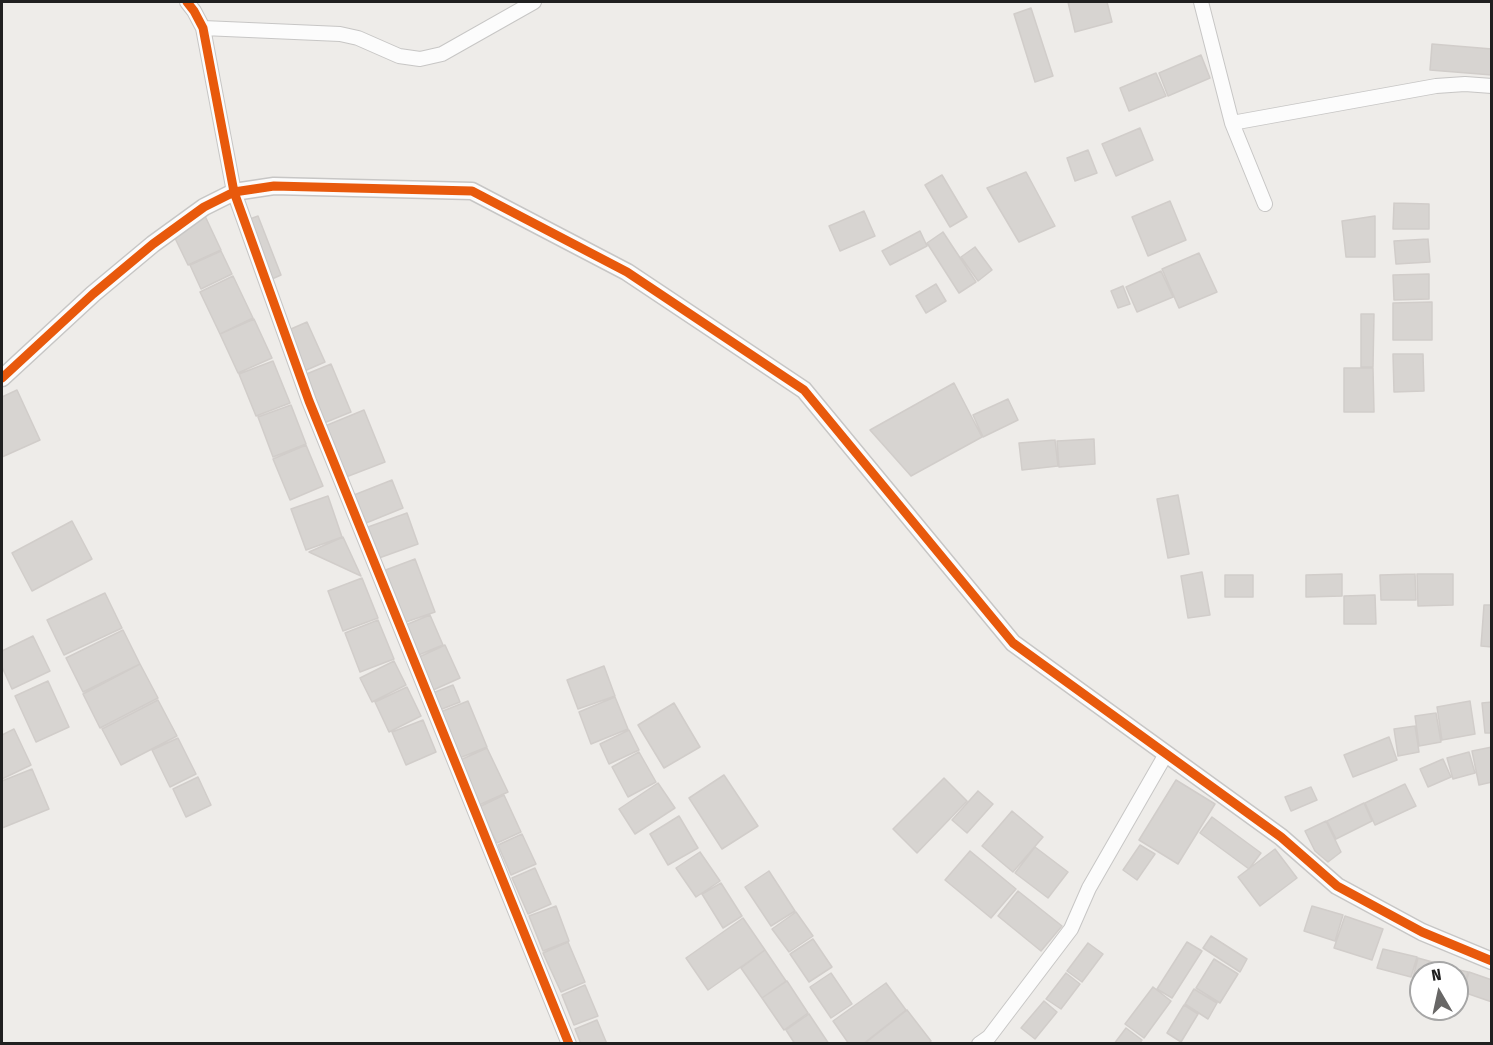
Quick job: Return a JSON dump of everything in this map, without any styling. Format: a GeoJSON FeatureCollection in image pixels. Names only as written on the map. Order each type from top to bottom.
{"type":"FeatureCollection","features":[{"type":"Feature","properties":{"kind":"street"},"geometry":{"type":"LineString","coordinates":[[186,2],[203,28],[234,192],[309,401],[569,1044]]}},
{"type":"Feature","properties":{"kind":"street"},"geometry":{"type":"LineString","coordinates":[[203,28],[340,34],[358,38],[399,56],[420,59],[442,54],[534,2]]}},
{"type":"Feature","properties":{"kind":"street"},"geometry":{"type":"LineString","coordinates":[[1201,2],[1232,123],[1265,204]]}},
{"type":"Feature","properties":{"kind":"street"},"geometry":{"type":"LineString","coordinates":[[1232,123],[1436,86],[1465,84],[1491,86]]}},
{"type":"Feature","properties":{"kind":"street"},"geometry":{"type":"LineString","coordinates":[[2,378],[93,294],[153,244],[204,207],[234,192],[274,186],[472,191],[627,272],[804,390],[1013,643],[1281,837],[1337,886],[1422,932],[1491,961]]}},
{"type":"Feature","properties":{"kind":"street"},"geometry":{"type":"LineString","coordinates":[[979,1044],[989,1037],[1071,929],[1089,888],[1166,754]]}},
{"type":"Feature","properties":{"kind":"building"},"geometry":{"type":"Polygon","coordinates":[[[1068,2],[1107,2],[1112,22],[1075,32],[1068,2]]]}},
{"type":"Feature","properties":{"kind":"building"},"geometry":{"type":"Polygon","coordinates":[[[1031,8],[1053,76],[1035,82],[1014,14],[1031,8]]]}},
{"type":"Feature","properties":{"kind":"building"},"geometry":{"type":"Polygon","coordinates":[[[1432,44],[1492,49],[1492,75],[1430,70],[1432,44]]]}},
{"type":"Feature","properties":{"kind":"building"},"geometry":{"type":"Polygon","coordinates":[[[1201,55],[1210,78],[1168,96],[1159,73],[1201,55]]]}},
{"type":"Feature","properties":{"kind":"building"},"geometry":{"type":"Polygon","coordinates":[[[1156,73],[1166,96],[1129,111],[1120,88],[1156,73]]]}},
{"type":"Feature","properties":{"kind":"building"},"geometry":{"type":"Polygon","coordinates":[[[1140,128],[1153,160],[1116,176],[1102,144],[1140,128]]]}},
{"type":"Feature","properties":{"kind":"building"},"geometry":{"type":"Polygon","coordinates":[[[1088,150],[1097,173],[1075,181],[1067,158],[1088,150]]]}},
{"type":"Feature","properties":{"kind":"building"},"geometry":{"type":"Polygon","coordinates":[[[1026,172],[1055,226],[1019,242],[987,188],[1026,172]]]}},
{"type":"Feature","properties":{"kind":"building"},"geometry":{"type":"Polygon","coordinates":[[[942,175],[967,217],[950,227],[925,185],[942,175]]]}},
{"type":"Feature","properties":{"kind":"building"},"geometry":{"type":"Polygon","coordinates":[[[1170,201],[1186,240],[1148,256],[1132,217],[1170,201]]]}},
{"type":"Feature","properties":{"kind":"building"},"geometry":{"type":"Polygon","coordinates":[[[1394,203],[1429,204],[1429,229],[1393,229],[1394,203]]]}},
{"type":"Feature","properties":{"kind":"building"},"geometry":{"type":"Polygon","coordinates":[[[864,211],[875,236],[840,251],[829,226],[864,211]]]}},
{"type":"Feature","properties":{"kind":"building"},"geometry":{"type":"Polygon","coordinates":[[[205,216],[221,250],[188,265],[172,232],[205,216]]]}},
{"type":"Feature","properties":{"kind":"building"},"geometry":{"type":"Polygon","coordinates":[[[258,216],[281,275],[263,283],[239,223],[258,216]]]}},
{"type":"Feature","properties":{"kind":"building"},"geometry":{"type":"Polygon","coordinates":[[[1375,216],[1375,257],[1346,257],[1342,221],[1375,216]]]}},
{"type":"Feature","properties":{"kind":"building"},"geometry":{"type":"Polygon","coordinates":[[[920,231],[927,246],[890,265],[882,251],[920,231]]]}},
{"type":"Feature","properties":{"kind":"building"},"geometry":{"type":"Polygon","coordinates":[[[943,232],[976,282],[959,293],[927,243],[943,232]]]}},
{"type":"Feature","properties":{"kind":"building"},"geometry":{"type":"Polygon","coordinates":[[[1428,239],[1430,262],[1396,264],[1394,241],[1428,239]]]}},
{"type":"Feature","properties":{"kind":"building"},"geometry":{"type":"Polygon","coordinates":[[[975,247],[992,270],[978,281],[961,257],[975,247]]]}},
{"type":"Feature","properties":{"kind":"building"},"geometry":{"type":"Polygon","coordinates":[[[221,251],[232,274],[201,289],[190,265],[221,251]]]}},
{"type":"Feature","properties":{"kind":"building"},"geometry":{"type":"Polygon","coordinates":[[[1199,253],[1217,292],[1179,308],[1162,269],[1199,253]]]}},
{"type":"Feature","properties":{"kind":"building"},"geometry":{"type":"Polygon","coordinates":[[[1161,271],[1173,297],[1137,312],[1126,287],[1161,271]]]}},
{"type":"Feature","properties":{"kind":"building"},"geometry":{"type":"Polygon","coordinates":[[[1429,274],[1429,299],[1394,300],[1393,275],[1429,274]]]}},
{"type":"Feature","properties":{"kind":"building"},"geometry":{"type":"Polygon","coordinates":[[[233,276],[253,318],[220,334],[200,292],[233,276]]]}},
{"type":"Feature","properties":{"kind":"building"},"geometry":{"type":"Polygon","coordinates":[[[936,284],[946,301],[926,313],[916,296],[936,284]]]}},
{"type":"Feature","properties":{"kind":"building"},"geometry":{"type":"Polygon","coordinates":[[[1123,286],[1130,304],[1118,308],[1111,291],[1123,286]]]}},
{"type":"Feature","properties":{"kind":"building"},"geometry":{"type":"Polygon","coordinates":[[[1432,302],[1432,340],[1393,340],[1393,303],[1432,302]]]}},
{"type":"Feature","properties":{"kind":"building"},"geometry":{"type":"Polygon","coordinates":[[[1361,314],[1374,314],[1373,367],[1361,367],[1361,314]]]}},
{"type":"Feature","properties":{"kind":"building"},"geometry":{"type":"Polygon","coordinates":[[[254,319],[272,358],[238,373],[220,334],[254,319]]]}},
{"type":"Feature","properties":{"kind":"building"},"geometry":{"type":"Polygon","coordinates":[[[307,322],[325,362],[302,372],[284,332],[307,322]]]}},
{"type":"Feature","properties":{"kind":"building"},"geometry":{"type":"Polygon","coordinates":[[[1393,354],[1423,354],[1424,391],[1394,392],[1393,354]]]}},
{"type":"Feature","properties":{"kind":"building"},"geometry":{"type":"Polygon","coordinates":[[[273,361],[290,403],[256,416],[239,374],[273,361]]]}},
{"type":"Feature","properties":{"kind":"building"},"geometry":{"type":"Polygon","coordinates":[[[331,364],[351,412],[324,423],[304,375],[331,364]]]}},
{"type":"Feature","properties":{"kind":"building"},"geometry":{"type":"Polygon","coordinates":[[[1344,368],[1373,368],[1374,412],[1344,412],[1344,368]]]}},
{"type":"Feature","properties":{"kind":"building"},"geometry":{"type":"Polygon","coordinates":[[[954,383],[982,437],[911,476],[870,430],[954,383]]]}},
{"type":"Feature","properties":{"kind":"building"},"geometry":{"type":"Polygon","coordinates":[[[17,390],[40,440],[2,457],[2,397],[17,390]]]}},
{"type":"Feature","properties":{"kind":"building"},"geometry":{"type":"Polygon","coordinates":[[[1008,399],[1018,420],[983,437],[973,415],[1008,399]]]}},
{"type":"Feature","properties":{"kind":"building"},"geometry":{"type":"Polygon","coordinates":[[[291,405],[306,444],[273,457],[258,417],[291,405]]]}},
{"type":"Feature","properties":{"kind":"building"},"geometry":{"type":"Polygon","coordinates":[[[364,410],[385,462],[346,477],[325,426],[364,410]]]}},
{"type":"Feature","properties":{"kind":"building"},"geometry":{"type":"Polygon","coordinates":[[[1094,439],[1095,464],[1059,467],[1057,441],[1094,439]]]}},
{"type":"Feature","properties":{"kind":"building"},"geometry":{"type":"Polygon","coordinates":[[[1055,440],[1058,466],[1022,470],[1019,443],[1055,440]]]}},
{"type":"Feature","properties":{"kind":"building"},"geometry":{"type":"Polygon","coordinates":[[[306,445],[323,486],[290,500],[273,459],[306,445]]]}},
{"type":"Feature","properties":{"kind":"building"},"geometry":{"type":"Polygon","coordinates":[[[392,480],[403,508],[366,523],[354,495],[392,480]]]}},
{"type":"Feature","properties":{"kind":"building"},"geometry":{"type":"Polygon","coordinates":[[[1178,495],[1189,554],[1168,558],[1157,499],[1178,495]]]}},
{"type":"Feature","properties":{"kind":"building"},"geometry":{"type":"Polygon","coordinates":[[[328,496],[342,537],[306,550],[291,509],[328,496]]]}},
{"type":"Feature","properties":{"kind":"building"},"geometry":{"type":"Polygon","coordinates":[[[407,513],[418,544],[379,558],[368,527],[407,513]]]}},
{"type":"Feature","properties":{"kind":"building"},"geometry":{"type":"Polygon","coordinates":[[[72,521],[92,559],[32,591],[12,553],[72,521]]]}},
{"type":"Feature","properties":{"kind":"building"},"geometry":{"type":"Polygon","coordinates":[[[343,537],[361,576],[309,552],[343,537]]]}},
{"type":"Feature","properties":{"kind":"building"},"geometry":{"type":"Polygon","coordinates":[[[415,559],[435,612],[403,623],[383,571],[415,559]]]}},
{"type":"Feature","properties":{"kind":"building"},"geometry":{"type":"Polygon","coordinates":[[[1202,572],[1210,615],[1188,618],[1181,576],[1202,572]]]}},
{"type":"Feature","properties":{"kind":"building"},"geometry":{"type":"Polygon","coordinates":[[[1342,574],[1342,596],[1306,597],[1306,575],[1342,574]]]}},
{"type":"Feature","properties":{"kind":"building"},"geometry":{"type":"Polygon","coordinates":[[[1415,574],[1416,600],[1381,600],[1380,575],[1415,574]]]}},
{"type":"Feature","properties":{"kind":"building"},"geometry":{"type":"Polygon","coordinates":[[[1417,574],[1453,574],[1453,605],[1418,606],[1417,574]]]}},
{"type":"Feature","properties":{"kind":"building"},"geometry":{"type":"Polygon","coordinates":[[[1225,575],[1253,575],[1253,597],[1225,597],[1225,575]]]}},
{"type":"Feature","properties":{"kind":"building"},"geometry":{"type":"Polygon","coordinates":[[[362,578],[378,618],[343,631],[328,591],[362,578]]]}},
{"type":"Feature","properties":{"kind":"building"},"geometry":{"type":"Polygon","coordinates":[[[105,593],[122,628],[64,655],[47,620],[105,593]]]}},
{"type":"Feature","properties":{"kind":"building"},"geometry":{"type":"Polygon","coordinates":[[[1375,595],[1376,624],[1344,624],[1344,596],[1375,595]]]}},
{"type":"Feature","properties":{"kind":"building"},"geometry":{"type":"Polygon","coordinates":[[[1484,605],[1492,605],[1492,647],[1481,646],[1484,605]]]}},
{"type":"Feature","properties":{"kind":"building"},"geometry":{"type":"Polygon","coordinates":[[[430,615],[443,645],[416,656],[403,626],[430,615]]]}},
{"type":"Feature","properties":{"kind":"building"},"geometry":{"type":"Polygon","coordinates":[[[378,620],[394,659],[360,672],[345,633],[378,620]]]}},
{"type":"Feature","properties":{"kind":"building"},"geometry":{"type":"Polygon","coordinates":[[[123,630],[140,664],[83,692],[66,658],[123,630]]]}},
{"type":"Feature","properties":{"kind":"building"},"geometry":{"type":"Polygon","coordinates":[[[33,636],[50,671],[12,689],[2,667],[2,651],[33,636]]]}},
{"type":"Feature","properties":{"kind":"building"},"geometry":{"type":"Polygon","coordinates":[[[445,645],[460,678],[431,691],[417,658],[445,645]]]}},
{"type":"Feature","properties":{"kind":"building"},"geometry":{"type":"Polygon","coordinates":[[[394,661],[406,685],[372,702],[360,678],[394,661]]]}},
{"type":"Feature","properties":{"kind":"building"},"geometry":{"type":"Polygon","coordinates":[[[140,664],[158,698],[100,728],[83,694],[140,664]]]}},
{"type":"Feature","properties":{"kind":"building"},"geometry":{"type":"Polygon","coordinates":[[[604,666],[615,696],[578,709],[567,680],[604,666]]]}},
{"type":"Feature","properties":{"kind":"building"},"geometry":{"type":"Polygon","coordinates":[[[48,681],[69,727],[36,742],[15,696],[48,681]]]}},
{"type":"Feature","properties":{"kind":"building"},"geometry":{"type":"Polygon","coordinates":[[[453,685],[460,702],[437,711],[430,694],[453,685]]]}},
{"type":"Feature","properties":{"kind":"building"},"geometry":{"type":"Polygon","coordinates":[[[407,687],[421,716],[389,732],[375,702],[407,687]]]}},
{"type":"Feature","properties":{"kind":"building"},"geometry":{"type":"Polygon","coordinates":[[[615,697],[628,729],[591,744],[579,712],[615,697]]]}},
{"type":"Feature","properties":{"kind":"building"},"geometry":{"type":"Polygon","coordinates":[[[158,700],[177,736],[121,765],[102,729],[158,700]]]}},
{"type":"Feature","properties":{"kind":"building"},"geometry":{"type":"Polygon","coordinates":[[[468,701],[487,747],[457,759],[438,713],[468,701]]]}},
{"type":"Feature","properties":{"kind":"building"},"geometry":{"type":"Polygon","coordinates":[[[1470,701],[1475,734],[1442,740],[1437,707],[1470,701]]]}},
{"type":"Feature","properties":{"kind":"building"},"geometry":{"type":"Polygon","coordinates":[[[1492,702],[1492,733],[1485,733],[1482,703],[1492,702]]]}},
{"type":"Feature","properties":{"kind":"building"},"geometry":{"type":"Polygon","coordinates":[[[674,703],[700,747],[664,768],[638,725],[674,703]]]}},
{"type":"Feature","properties":{"kind":"building"},"geometry":{"type":"Polygon","coordinates":[[[1436,713],[1441,742],[1419,746],[1415,716],[1436,713]]]}},
{"type":"Feature","properties":{"kind":"building"},"geometry":{"type":"Polygon","coordinates":[[[423,720],[436,752],[406,765],[392,732],[423,720]]]}},
{"type":"Feature","properties":{"kind":"building"},"geometry":{"type":"Polygon","coordinates":[[[1415,726],[1419,752],[1398,756],[1394,729],[1415,726]]]}},
{"type":"Feature","properties":{"kind":"building"},"geometry":{"type":"Polygon","coordinates":[[[14,729],[31,765],[2,779],[2,735],[14,729]]]}},
{"type":"Feature","properties":{"kind":"building"},"geometry":{"type":"Polygon","coordinates":[[[629,730],[639,750],[609,764],[600,744],[629,730]]]}},
{"type":"Feature","properties":{"kind":"building"},"geometry":{"type":"Polygon","coordinates":[[[1389,737],[1397,760],[1353,777],[1344,755],[1389,737]]]}},
{"type":"Feature","properties":{"kind":"building"},"geometry":{"type":"Polygon","coordinates":[[[178,738],[196,774],[170,787],[152,750],[178,738]]]}},
{"type":"Feature","properties":{"kind":"building"},"geometry":{"type":"Polygon","coordinates":[[[1492,747],[1492,782],[1479,785],[1472,751],[1492,747]]]}},
{"type":"Feature","properties":{"kind":"building"},"geometry":{"type":"Polygon","coordinates":[[[487,748],[508,792],[479,805],[458,761],[487,748]]]}},
{"type":"Feature","properties":{"kind":"building"},"geometry":{"type":"Polygon","coordinates":[[[639,752],[656,782],[628,797],[612,767],[639,752]]]}},
{"type":"Feature","properties":{"kind":"building"},"geometry":{"type":"Polygon","coordinates":[[[1469,752],[1475,773],[1453,779],[1447,758],[1469,752]]]}},
{"type":"Feature","properties":{"kind":"building"},"geometry":{"type":"Polygon","coordinates":[[[1443,759],[1451,777],[1428,787],[1420,769],[1443,759]]]}},
{"type":"Feature","properties":{"kind":"building"},"geometry":{"type":"Polygon","coordinates":[[[32,769],[49,809],[2,828],[2,781],[32,769]]]}},
{"type":"Feature","properties":{"kind":"building"},"geometry":{"type":"Polygon","coordinates":[[[724,775],[758,826],[722,849],[689,798],[724,775]]]}},
{"type":"Feature","properties":{"kind":"building"},"geometry":{"type":"Polygon","coordinates":[[[198,777],[211,805],[186,817],[173,789],[198,777]]]}},
{"type":"Feature","properties":{"kind":"building"},"geometry":{"type":"Polygon","coordinates":[[[944,778],[967,801],[917,853],[893,829],[944,778]]]}},
{"type":"Feature","properties":{"kind":"building"},"geometry":{"type":"Polygon","coordinates":[[[1176,780],[1215,804],[1178,864],[1139,840],[1176,780]]]}},
{"type":"Feature","properties":{"kind":"building"},"geometry":{"type":"Polygon","coordinates":[[[658,783],[675,808],[635,834],[619,809],[658,783]]]}},
{"type":"Feature","properties":{"kind":"building"},"geometry":{"type":"Polygon","coordinates":[[[1405,784],[1416,806],[1375,825],[1365,803],[1405,784]]]}},
{"type":"Feature","properties":{"kind":"building"},"geometry":{"type":"Polygon","coordinates":[[[1311,787],[1317,800],[1291,811],[1285,797],[1311,787]]]}},
{"type":"Feature","properties":{"kind":"building"},"geometry":{"type":"Polygon","coordinates":[[[978,791],[993,804],[967,833],[952,820],[978,791]]]}},
{"type":"Feature","properties":{"kind":"building"},"geometry":{"type":"Polygon","coordinates":[[[504,795],[521,832],[497,843],[479,807],[504,795]]]}},
{"type":"Feature","properties":{"kind":"building"},"geometry":{"type":"Polygon","coordinates":[[[1364,803],[1372,821],[1336,839],[1327,821],[1364,803]]]}},
{"type":"Feature","properties":{"kind":"building"},"geometry":{"type":"Polygon","coordinates":[[[1012,811],[1043,837],[1013,872],[982,846],[1012,811]]]}},
{"type":"Feature","properties":{"kind":"building"},"geometry":{"type":"Polygon","coordinates":[[[679,816],[698,848],[668,865],[650,834],[679,816]]]}},
{"type":"Feature","properties":{"kind":"building"},"geometry":{"type":"Polygon","coordinates":[[[1212,817],[1261,853],[1249,869],[1200,833],[1212,817]]]}},
{"type":"Feature","properties":{"kind":"building"},"geometry":{"type":"Polygon","coordinates":[[[1326,821],[1341,852],[1328,862],[1315,851],[1305,831],[1326,821]]]}},
{"type":"Feature","properties":{"kind":"building"},"geometry":{"type":"Polygon","coordinates":[[[522,834],[536,864],[511,875],[498,845],[522,834]]]}},
{"type":"Feature","properties":{"kind":"building"},"geometry":{"type":"Polygon","coordinates":[[[1140,845],[1155,854],[1137,880],[1123,870],[1140,845]]]}},
{"type":"Feature","properties":{"kind":"building"},"geometry":{"type":"Polygon","coordinates":[[[1035,847],[1068,872],[1048,898],[1015,873],[1035,847]]]}},
{"type":"Feature","properties":{"kind":"building"},"geometry":{"type":"Polygon","coordinates":[[[1275,849],[1297,878],[1260,906],[1238,877],[1275,849]]]}},
{"type":"Feature","properties":{"kind":"building"},"geometry":{"type":"Polygon","coordinates":[[[970,851],[1016,889],[991,918],[945,880],[970,851]]]}},
{"type":"Feature","properties":{"kind":"building"},"geometry":{"type":"Polygon","coordinates":[[[700,852],[720,881],[696,897],[676,868],[700,852]]]}},
{"type":"Feature","properties":{"kind":"building"},"geometry":{"type":"Polygon","coordinates":[[[535,868],[551,904],[528,914],[512,878],[535,868]]]}},
{"type":"Feature","properties":{"kind":"building"},"geometry":{"type":"Polygon","coordinates":[[[769,871],[795,911],[771,926],[745,887],[769,871]]]}},
{"type":"Feature","properties":{"kind":"building"},"geometry":{"type":"Polygon","coordinates":[[[721,883],[742,916],[723,928],[702,894],[721,883]]]}},
{"type":"Feature","properties":{"kind":"building"},"geometry":{"type":"Polygon","coordinates":[[[1018,891],[1062,926],[1041,951],[998,916],[1018,891]]]}},
{"type":"Feature","properties":{"kind":"building"},"geometry":{"type":"Polygon","coordinates":[[[556,906],[569,941],[543,951],[529,916],[556,906]]]}},
{"type":"Feature","properties":{"kind":"building"},"geometry":{"type":"Polygon","coordinates":[[[1312,906],[1343,915],[1335,941],[1304,931],[1312,906]]]}},
{"type":"Feature","properties":{"kind":"building"},"geometry":{"type":"Polygon","coordinates":[[[796,912],[813,936],[789,952],[772,929],[796,912]]]}},
{"type":"Feature","properties":{"kind":"building"},"geometry":{"type":"Polygon","coordinates":[[[1345,916],[1383,929],[1372,960],[1334,948],[1345,916]]]}},
{"type":"Feature","properties":{"kind":"building"},"geometry":{"type":"Polygon","coordinates":[[[743,918],[765,950],[708,990],[686,958],[743,918]]]}},
{"type":"Feature","properties":{"kind":"building"},"geometry":{"type":"Polygon","coordinates":[[[1211,936],[1247,959],[1240,972],[1203,948],[1211,936]]]}},
{"type":"Feature","properties":{"kind":"building"},"geometry":{"type":"Polygon","coordinates":[[[813,939],[832,967],[809,982],[790,954],[813,939]]]}},
{"type":"Feature","properties":{"kind":"building"},"geometry":{"type":"Polygon","coordinates":[[[568,942],[585,982],[561,992],[543,953],[568,942]]]}},
{"type":"Feature","properties":{"kind":"building"},"geometry":{"type":"Polygon","coordinates":[[[1187,942],[1202,951],[1172,998],[1157,989],[1187,942]]]}},
{"type":"Feature","properties":{"kind":"building"},"geometry":{"type":"Polygon","coordinates":[[[1088,943],[1103,954],[1082,982],[1067,971],[1088,943]]]}},
{"type":"Feature","properties":{"kind":"building"},"geometry":{"type":"Polygon","coordinates":[[[1383,949],[1417,957],[1416,961],[1409,961],[1409,976],[1377,968],[1383,949]]]}},
{"type":"Feature","properties":{"kind":"building"},"geometry":{"type":"Polygon","coordinates":[[[765,950],[786,981],[762,998],[741,968],[765,950]]]}},
{"type":"Feature","properties":{"kind":"building"},"geometry":{"type":"Polygon","coordinates":[[[1214,959],[1238,974],[1220,1003],[1196,988],[1214,959]]]}},
{"type":"Feature","properties":{"kind":"building"},"geometry":{"type":"Polygon","coordinates":[[[1469,972],[1492,980],[1492,1002],[1469,994],[1469,972]]]}},
{"type":"Feature","properties":{"kind":"building"},"geometry":{"type":"Polygon","coordinates":[[[831,973],[852,1004],[831,1018],[810,987],[831,973]]]}},
{"type":"Feature","properties":{"kind":"building"},"geometry":{"type":"Polygon","coordinates":[[[1066,973],[1080,984],[1061,1009],[1046,999],[1066,973]]]}},
{"type":"Feature","properties":{"kind":"building"},"geometry":{"type":"Polygon","coordinates":[[[787,981],[808,1013],[784,1030],[762,998],[787,981]]]}},
{"type":"Feature","properties":{"kind":"building"},"geometry":{"type":"Polygon","coordinates":[[[886,983],[906,1010],[863,1044],[849,1044],[833,1021],[886,983]]]}},
{"type":"Feature","properties":{"kind":"building"},"geometry":{"type":"Polygon","coordinates":[[[585,985],[598,1016],[574,1025],[562,995],[585,985]]]}},
{"type":"Feature","properties":{"kind":"building"},"geometry":{"type":"Polygon","coordinates":[[[1153,987],[1171,1001],[1144,1038],[1125,1024],[1153,987]]]}},
{"type":"Feature","properties":{"kind":"building"},"geometry":{"type":"Polygon","coordinates":[[[1194,989],[1217,1003],[1208,1019],[1185,1004],[1194,989]]]}},
{"type":"Feature","properties":{"kind":"building"},"geometry":{"type":"Polygon","coordinates":[[[1044,1001],[1057,1012],[1035,1039],[1021,1028],[1044,1001]]]}},
{"type":"Feature","properties":{"kind":"building"},"geometry":{"type":"Polygon","coordinates":[[[1184,1005],[1198,1014],[1181,1042],[1167,1033],[1184,1005]]]}},
{"type":"Feature","properties":{"kind":"building"},"geometry":{"type":"Polygon","coordinates":[[[907,1010],[931,1041],[928,1044],[864,1044],[907,1010]]]}},
{"type":"Feature","properties":{"kind":"building"},"geometry":{"type":"Polygon","coordinates":[[[809,1014],[829,1044],[795,1044],[786,1030],[809,1014]]]}},
{"type":"Feature","properties":{"kind":"building"},"geometry":{"type":"Polygon","coordinates":[[[597,1020],[607,1044],[581,1044],[575,1029],[597,1020]]]}},
{"type":"Feature","properties":{"kind":"building"},"geometry":{"type":"Polygon","coordinates":[[[1126,1028],[1142,1040],[1139,1044],[1114,1044],[1126,1028]]]}},
{"type":"Feature","properties":{"kind":"cycle path"},"geometry":{"type":"LineString","coordinates":[[187,2],[203,28],[234,192],[309,401],[569,1044]]}},
{"type":"Feature","properties":{"kind":"cycle path"},"geometry":{"type":"LineString","coordinates":[[2,378],[93,294],[153,244],[204,207],[234,192],[274,186],[472,191],[627,272],[804,390],[1013,643],[1281,837],[1337,886],[1422,932],[1492,961]]}}]}
